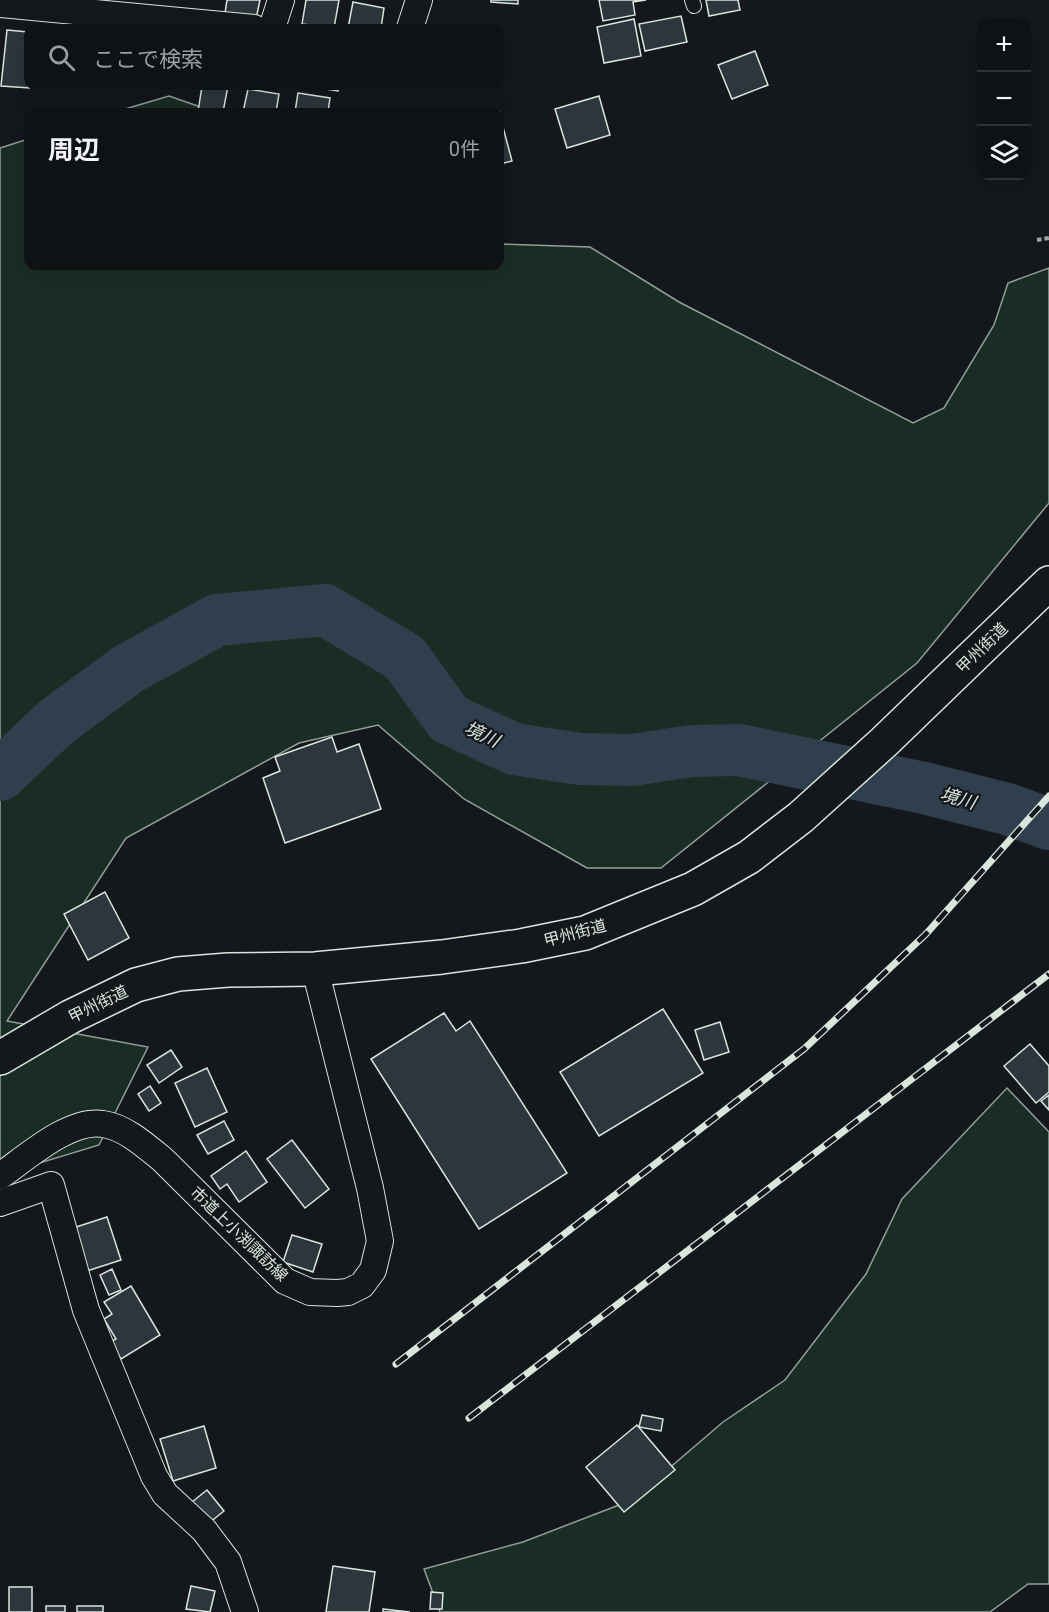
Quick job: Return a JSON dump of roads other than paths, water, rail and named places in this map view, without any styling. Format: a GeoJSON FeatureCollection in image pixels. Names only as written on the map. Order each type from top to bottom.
{"type":"FeatureCollection","features":[{"type":"Feature","properties":{"kind":"highway","name":"甲州街道"},"geometry":{"type":"LineString","coordinates":[[0,1058],[70,1017],[136,985],[188,973],[228,969],[315,969],[522,946],[585,933],[693,890],[749,857],[801,817],[884,742],[1049,583]]}},
{"type":"Feature","properties":{"kind":"street"},"geometry":{"type":"LineString","coordinates":[[273,24],[281,0]]}},
{"type":"Feature","properties":{"kind":"street"},"geometry":{"type":"LineString","coordinates":[[411,24],[418,0]]}},
{"type":"Feature","properties":{"kind":"street"},"geometry":{"type":"LineString","coordinates":[[0,4],[212,24]]}},
{"type":"Feature","properties":{"kind":"street","name":"市道上小渕諏訪線"},"geometry":{"type":"LineString","coordinates":[[0,1176],[65,1133],[82,1126],[103,1124],[122,1130],[146,1145],[285,1281],[310,1292],[348,1292],[362,1285],[373,1270],[380,1240],[370,1188],[315,969]]}},
{"type":"Feature","properties":{"kind":"street"},"geometry":{"type":"LineString","coordinates":[[0,1203],[51,1185],[86,1310],[154,1476],[165,1494],[204,1530],[228,1562],[245,1612]]}},
{"type":"Feature","properties":{"kind":"waterway","name":"境川"},"geometry":{"type":"LineString","coordinates":[[0,775],[56,722],[128,669],[217,620],[325,610],[405,658],[449,719],[514,749],[580,759],[632,760],[692,751],[739,750],[924,788],[1007,809],[1049,824]]}},
{"type":"Feature","properties":{"kind":"railway"},"geometry":{"type":"LineString","coordinates":[[396,1364],[804,1049],[926,934],[1049,796]]}},
{"type":"Feature","properties":{"kind":"railway"},"geometry":{"type":"LineString","coordinates":[[469,1418],[1049,974]]}}]}
